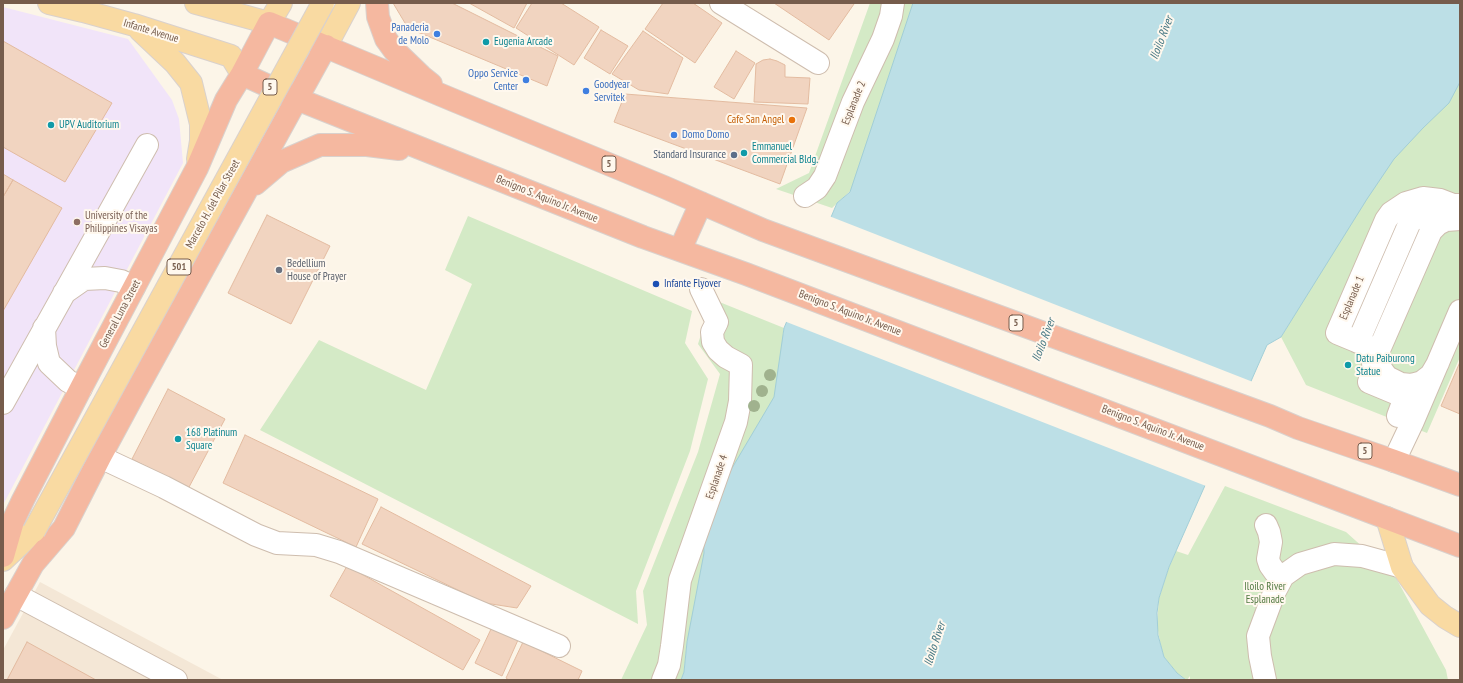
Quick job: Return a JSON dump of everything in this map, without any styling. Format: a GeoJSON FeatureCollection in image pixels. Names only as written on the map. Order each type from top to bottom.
{"type":"FeatureCollection","features":[{"type":"Feature","properties":{"kind":"highway"},"geometry":{"type":"LineString","coordinates":[[377,3],[378,16],[386,40],[420,76],[453,100]]}},
{"type":"Feature","properties":{"kind":"highway","name":"5"},"geometry":{"type":"LineString","coordinates":[[269,23],[552,140],[763,230],[1270,416],[1298,428],[1460,485]]}},
{"type":"Feature","properties":{"kind":"highway"},"geometry":{"type":"LineString","coordinates":[[242,74],[269,23]]}},
{"type":"Feature","properties":{"kind":"highway"},"geometry":{"type":"LineString","coordinates":[[33,564],[64,528],[100,457],[326,46]]}},
{"type":"Feature","properties":{"kind":"highway","name":"Benigno S. Aquino Jr. Avenue"},"geometry":{"type":"LineString","coordinates":[[242,74],[297,99],[680,250],[1250,465],[1460,546]]}},
{"type":"Feature","properties":{"kind":"highway","name":"General Luna Street"},"geometry":{"type":"LineString","coordinates":[[3,556],[13,521],[80,388],[196,168],[226,100],[242,74]]}},
{"type":"Feature","properties":{"kind":"highway"},"geometry":{"type":"LineString","coordinates":[[244,194],[281,162],[320,145],[367,145],[432,153]]}},
{"type":"Feature","properties":{"kind":"highway"},"geometry":{"type":"LineString","coordinates":[[680,250],[701,203]]}},
{"type":"Feature","properties":{"kind":"highway","name":"501"},"geometry":{"type":"LineString","coordinates":[[3,618],[33,564]]}},
{"type":"Feature","properties":{"kind":"main road","name":"Infante Avenue"},"geometry":{"type":"LineString","coordinates":[[49,3],[134,25],[231,56],[242,74]]}},
{"type":"Feature","properties":{"kind":"main road"},"geometry":{"type":"LineString","coordinates":[[196,3],[269,23],[281,3]]}},
{"type":"Feature","properties":{"kind":"main road","name":"Marcelo H. del Pilar Street"},"geometry":{"type":"LineString","coordinates":[[34,531],[323,3]]}},
{"type":"Feature","properties":{"kind":"main road"},"geometry":{"type":"LineString","coordinates":[[326,46],[349,3]]}},
{"type":"Feature","properties":{"kind":"main road"},"geometry":{"type":"LineString","coordinates":[[134,25],[175,63],[191,83],[201,124],[201,141],[196,168]]}},
{"type":"Feature","properties":{"kind":"main road"},"geometry":{"type":"LineString","coordinates":[[1387,518],[1402,567],[1430,605],[1445,618],[1460,626]]}},
{"type":"Feature","properties":{"kind":"main road","name":"501"},"geometry":{"type":"LineString","coordinates":[[3,560],[34,531]]}},
{"type":"Feature","properties":{"kind":"main road","name":"501"},"geometry":{"type":"LineString","coordinates":[[33,564],[34,531]]}},
{"type":"Feature","properties":{"kind":"street"},"geometry":{"type":"LineString","coordinates":[[721,3],[818,63]]}},
{"type":"Feature","properties":{"kind":"street","name":"Esplanade 2"},"geometry":{"type":"LineString","coordinates":[[805,196],[817,188],[825,176],[853,102],[883,38],[891,16],[893,3]]}},
{"type":"Feature","properties":{"kind":"street"},"geometry":{"type":"LineString","coordinates":[[3,403],[147,145]]}},
{"type":"Feature","properties":{"kind":"street","name":"Esplanade 1"},"geometry":{"type":"LineString","coordinates":[[1398,416],[1405,398],[1368,382],[1374,370],[1372,356],[1366,345],[1338,333],[1386,220],[1391,213],[1406,203],[1423,198],[1440,200],[1453,205],[1460,205]]}},
{"type":"Feature","properties":{"kind":"street"},"geometry":{"type":"LineString","coordinates":[[1358,342],[1410,222],[1422,214],[1438,209],[1460,213]]}},
{"type":"Feature","properties":{"kind":"street"},"geometry":{"type":"LineString","coordinates":[[1438,363],[1431,375],[1422,382],[1411,385],[1401,384],[1387,377],[1381,369],[1379,350],[1432,230],[1438,224],[1446,220],[1456,218],[1460,219]]}},
{"type":"Feature","properties":{"kind":"street"},"geometry":{"type":"LineString","coordinates":[[63,294],[84,279],[105,278],[121,281],[134,287]]}},
{"type":"Feature","properties":{"kind":"street","name":"Esplanade 4"},"geometry":{"type":"LineString","coordinates":[[663,680],[669,664],[680,580],[736,422],[740,401],[741,365],[726,357],[718,350],[714,342],[712,332],[717,322],[701,289]]}},
{"type":"Feature","properties":{"kind":"street"},"geometry":{"type":"LineString","coordinates":[[1394,461],[1401,450],[1460,311]]}},
{"type":"Feature","properties":{"kind":"street"},"geometry":{"type":"LineString","coordinates":[[44,328],[45,346],[49,363],[68,381],[80,388]]}},
{"type":"Feature","properties":{"kind":"street"},"geometry":{"type":"LineString","coordinates":[[100,457],[164,487],[256,535],[277,542],[316,545],[339,552],[559,646]]}},
{"type":"Feature","properties":{"kind":"street"},"geometry":{"type":"LineString","coordinates":[[1266,526],[1271,542],[1268,559],[1273,568],[1283,576]]}},
{"type":"Feature","properties":{"kind":"street"},"geometry":{"type":"LineString","coordinates":[[1265,680],[1258,636],[1274,593],[1283,576],[1300,564],[1334,554],[1362,556],[1402,567]]}},
{"type":"Feature","properties":{"kind":"street"},"geometry":{"type":"LineString","coordinates":[[16,594],[176,680]]}},
{"type":"Feature","properties":{"kind":"shaded area","name":"University of the Philippines Visayas"},"geometry":{"type":"Polygon","coordinates":[[[3,7],[128,39],[172,100],[179,119],[183,163],[3,505],[3,7]]]}},
{"type":"Feature","properties":{"kind":"shaded area"},"geometry":{"type":"Polygon","coordinates":[[[40,582],[223,680],[3,680],[3,650],[40,582]]]}},
{"type":"Feature","properties":{"kind":"green space"},"geometry":{"type":"Polygon","coordinates":[[[870,3],[947,3],[889,155],[832,208],[776,189],[809,173],[870,3]]]}},
{"type":"Feature","properties":{"kind":"green space"},"geometry":{"type":"Polygon","coordinates":[[[1460,38],[1460,357],[1427,433],[1306,385],[1281,337],[1460,38]]]}},
{"type":"Feature","properties":{"kind":"green space"},"geometry":{"type":"Polygon","coordinates":[[[468,216],[692,311],[685,343],[708,379],[690,451],[636,591],[638,624],[260,430],[319,340],[426,390],[472,284],[445,270],[468,216]]]}},
{"type":"Feature","properties":{"kind":"green space"},"geometry":{"type":"Polygon","coordinates":[[[712,299],[784,328],[783,335],[800,344],[687,642],[684,672],[681,680],[621,680],[647,625],[643,591],[698,452],[720,374],[698,344],[712,299]]]}},
{"type":"Feature","properties":{"kind":"green space","name":"Iloilo River Esplanade"},"geometry":{"type":"Polygon","coordinates":[[[1225,486],[1346,532],[1395,576],[1446,670],[1448,680],[1190,680],[1190,676],[1186,680],[1177,673],[1164,657],[1161,647],[1157,625],[1159,598],[1176,551],[1188,555],[1225,486]]]}},
{"type":"Feature","properties":{"kind":"water","name":"Iloilo River"},"geometry":{"type":"Polygon","coordinates":[[[913,3],[1460,3],[1460,82],[1449,103],[1394,159],[1367,199],[1281,337],[1267,345],[1169,567],[1159,598],[1157,613],[1158,635],[1164,657],[1177,673],[1186,680],[681,680],[684,672],[687,642],[704,553],[703,530],[722,485],[774,397],[784,328],[837,203],[850,192],[913,3]]]}},
{"type":"Feature","properties":{"kind":"pier"},"geometry":{"type":"Polygon","coordinates":[[[829,216],[1253,382],[1206,486],[784,321],[829,216]]]}},
{"type":"Feature","properties":{"kind":"building","name":"Eugenia Arcade"},"geometry":{"type":"Polygon","coordinates":[[[393,3],[452,3],[558,56],[547,86],[408,28],[393,3]]]}},
{"type":"Feature","properties":{"kind":"building"},"geometry":{"type":"Polygon","coordinates":[[[469,3],[527,3],[514,28],[469,3]]]}},
{"type":"Feature","properties":{"kind":"building"},"geometry":{"type":"Polygon","coordinates":[[[532,3],[561,3],[599,27],[574,65],[516,28],[532,3]]]}},
{"type":"Feature","properties":{"kind":"building"},"geometry":{"type":"Polygon","coordinates":[[[663,3],[693,3],[722,23],[695,63],[645,29],[663,3]]]}},
{"type":"Feature","properties":{"kind":"building"},"geometry":{"type":"Polygon","coordinates":[[[774,3],[852,3],[854,4],[829,40],[774,3]]]}},
{"type":"Feature","properties":{"kind":"building"},"geometry":{"type":"Polygon","coordinates":[[[601,30],[628,46],[610,74],[584,58],[601,30]]]}},
{"type":"Feature","properties":{"kind":"building"},"geometry":{"type":"Polygon","coordinates":[[[643,31],[683,58],[668,94],[639,90],[612,74],[643,31]]]}},
{"type":"Feature","properties":{"kind":"building","name":"UPV Auditorium"},"geometry":{"type":"Polygon","coordinates":[[[3,41],[112,103],[65,182],[3,147],[3,41]]]}},
{"type":"Feature","properties":{"kind":"building"},"geometry":{"type":"Polygon","coordinates":[[[736,51],[755,63],[734,99],[714,87],[736,51]]]}},
{"type":"Feature","properties":{"kind":"building"},"geometry":{"type":"Polygon","coordinates":[[[770,59],[785,65],[785,77],[810,78],[808,104],[754,102],[756,64],[763,60],[770,59]]]}},
{"type":"Feature","properties":{"kind":"building","name":"Emmanuel Commercial Bldg."},"geometry":{"type":"Polygon","coordinates":[[[625,94],[807,108],[780,184],[614,122],[625,94]]]}},
{"type":"Feature","properties":{"kind":"building"},"geometry":{"type":"Polygon","coordinates":[[[3,174],[13,180],[3,197],[3,174]]]}},
{"type":"Feature","properties":{"kind":"building"},"geometry":{"type":"Polygon","coordinates":[[[13,180],[62,208],[3,311],[3,197],[13,180]]]}},
{"type":"Feature","properties":{"kind":"building","name":"Bedellium House of Prayer"},"geometry":{"type":"Polygon","coordinates":[[[267,215],[330,246],[291,324],[228,293],[267,215]]]}},
{"type":"Feature","properties":{"kind":"building"},"geometry":{"type":"Polygon","coordinates":[[[1460,362],[1460,414],[1441,406],[1460,362]]]}},
{"type":"Feature","properties":{"kind":"building","name":"168 Platinum Square"},"geometry":{"type":"Polygon","coordinates":[[[168,389],[225,419],[188,489],[132,459],[168,389]]]}},
{"type":"Feature","properties":{"kind":"building"},"geometry":{"type":"Polygon","coordinates":[[[245,435],[378,499],[356,547],[223,483],[245,435]]]}},
{"type":"Feature","properties":{"kind":"building"},"geometry":{"type":"Polygon","coordinates":[[[381,507],[531,586],[517,608],[485,603],[362,544],[381,507]]]}},
{"type":"Feature","properties":{"kind":"building"},"geometry":{"type":"Polygon","coordinates":[[[347,566],[480,640],[463,670],[330,596],[347,566]]]}},
{"type":"Feature","properties":{"kind":"building"},"geometry":{"type":"Polygon","coordinates":[[[492,627],[518,640],[502,676],[475,663],[492,627]]]}},
{"type":"Feature","properties":{"kind":"building"},"geometry":{"type":"Polygon","coordinates":[[[27,642],[96,680],[7,680],[27,642]]]}},
{"type":"Feature","properties":{"kind":"building"},"geometry":{"type":"Polygon","coordinates":[[[523,642],[582,671],[578,680],[509,680],[506,678],[523,642]]]}},
{"type":"Feature","properties":{"kind":"place","name":"Panaderia de Molo"},"geometry":{"type":"Point","coordinates":[437,34]}},
{"type":"Feature","properties":{"kind":"place","name":"Eugenia Arcade"},"geometry":{"type":"Point","coordinates":[486,42]}},
{"type":"Feature","properties":{"kind":"place","name":"Oppo Service Center"},"geometry":{"type":"Point","coordinates":[526,80]}},
{"type":"Feature","properties":{"kind":"place","name":"Goodyear Servitek"},"geometry":{"type":"Point","coordinates":[586,91]}},
{"type":"Feature","properties":{"kind":"place","name":"Cafe San Angel"},"geometry":{"type":"Point","coordinates":[792,120]}},
{"type":"Feature","properties":{"kind":"place","name":"UPV Auditorium"},"geometry":{"type":"Point","coordinates":[51,125]}},
{"type":"Feature","properties":{"kind":"place","name":"Domo Domo"},"geometry":{"type":"Point","coordinates":[674,135]}},
{"type":"Feature","properties":{"kind":"place","name":"Emmanuel Commercial Bldg."},"geometry":{"type":"Point","coordinates":[744,153]}},
{"type":"Feature","properties":{"kind":"place","name":"Standard Insurance"},"geometry":{"type":"Point","coordinates":[734,155]}},
{"type":"Feature","properties":{"kind":"place","name":"University of the Philippines Visayas"},"geometry":{"type":"Point","coordinates":[77,222]}},
{"type":"Feature","properties":{"kind":"place","name":"Bedellium House of Prayer"},"geometry":{"type":"Point","coordinates":[279,270]}},
{"type":"Feature","properties":{"kind":"place","name":"Infante Flyover"},"geometry":{"type":"Point","coordinates":[656,284]}},
{"type":"Feature","properties":{"kind":"place","name":"Datu Paiburong Statue"},"geometry":{"type":"Point","coordinates":[1348,365]}},
{"type":"Feature","properties":{"kind":"place","name":"168 Platinum Square"},"geometry":{"type":"Point","coordinates":[178,439]}}]}
